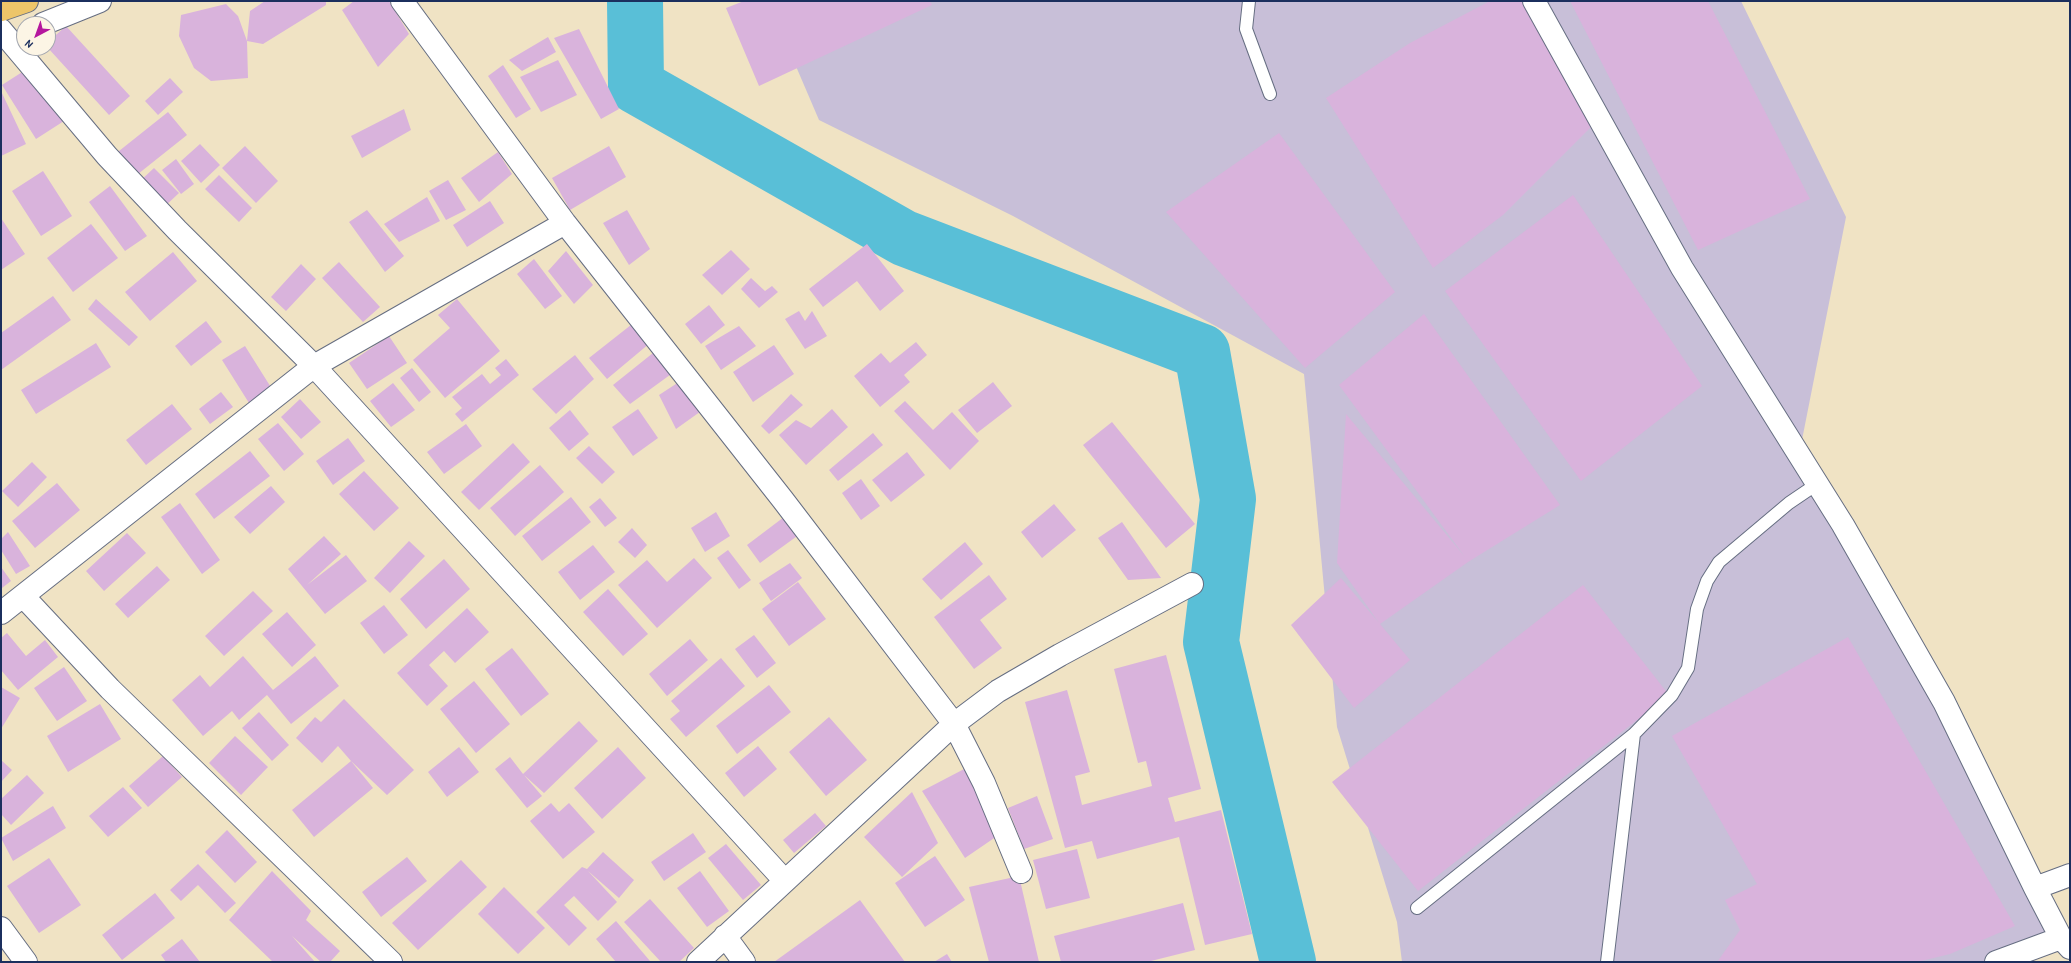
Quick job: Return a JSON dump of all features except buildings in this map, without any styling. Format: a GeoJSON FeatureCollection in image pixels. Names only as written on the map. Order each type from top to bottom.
{"type":"FeatureCollection","features":[{"type":"Feature","properties":{"kind":"highway"},"geometry":{"type":"LineString","coordinates":[[1,10],[27,1]]}},
{"type":"Feature","properties":{"kind":"street"},"geometry":{"type":"LineString","coordinates":[[56,19],[100,1]]}},
{"type":"Feature","properties":{"kind":"street"},"geometry":{"type":"LineString","coordinates":[[402,1],[565,223],[783,500],[954,724],[984,783],[1021,872]]}},
{"type":"Feature","properties":{"kind":"street"},"geometry":{"type":"LineString","coordinates":[[1534,1],[1682,268],[1843,525],[1944,702],[2035,888],[2066,943],[1996,962]]}},
{"type":"Feature","properties":{"kind":"street"},"geometry":{"type":"LineString","coordinates":[[10,30],[107,156],[177,230],[314,366],[785,881]]}},
{"type":"Feature","properties":{"kind":"street"},"geometry":{"type":"LineString","coordinates":[[1,613],[314,366],[565,223]]}},
{"type":"Feature","properties":{"kind":"street"},"geometry":{"type":"LineString","coordinates":[[698,962],[954,724],[1005,687],[1060,655],[1192,584]]}},
{"type":"Feature","properties":{"kind":"street"},"geometry":{"type":"LineString","coordinates":[[23,596],[110,689],[391,962]]}},
{"type":"Feature","properties":{"kind":"street"},"geometry":{"type":"LineString","coordinates":[[2035,888],[2070,875]]}},
{"type":"Feature","properties":{"kind":"street"},"geometry":{"type":"LineString","coordinates":[[1,928],[26,962]]}},
{"type":"Feature","properties":{"kind":"street"},"geometry":{"type":"LineString","coordinates":[[725,936],[744,962]]}},
{"type":"Feature","properties":{"kind":"lane"},"geometry":{"type":"LineString","coordinates":[[1249,1],[1246,29],[1270,94]]}},
{"type":"Feature","properties":{"kind":"lane"},"geometry":{"type":"LineString","coordinates":[[1417,908],[1634,734],[1672,695],[1688,668],[1697,609],[1707,581],[1719,562],[1789,503],[1817,484]]}},
{"type":"Feature","properties":{"kind":"lane"},"geometry":{"type":"LineString","coordinates":[[1607,962],[1634,734]]}},
{"type":"Feature","properties":{"kind":"shaded area"},"geometry":{"type":"Polygon","coordinates":[[[768,1],[1741,1],[1846,217],[1799,455],[2061,938],[1988,962],[1402,962],[1397,922],[1337,727],[1304,374],[1013,216],[819,120],[768,1]]]}},
{"type":"Feature","properties":{"kind":"waterway"},"geometry":{"type":"LineString","coordinates":[[635,1],[636,86],[904,238],[1202,352],[1228,499],[1211,642],[1288,962]]}}]}
